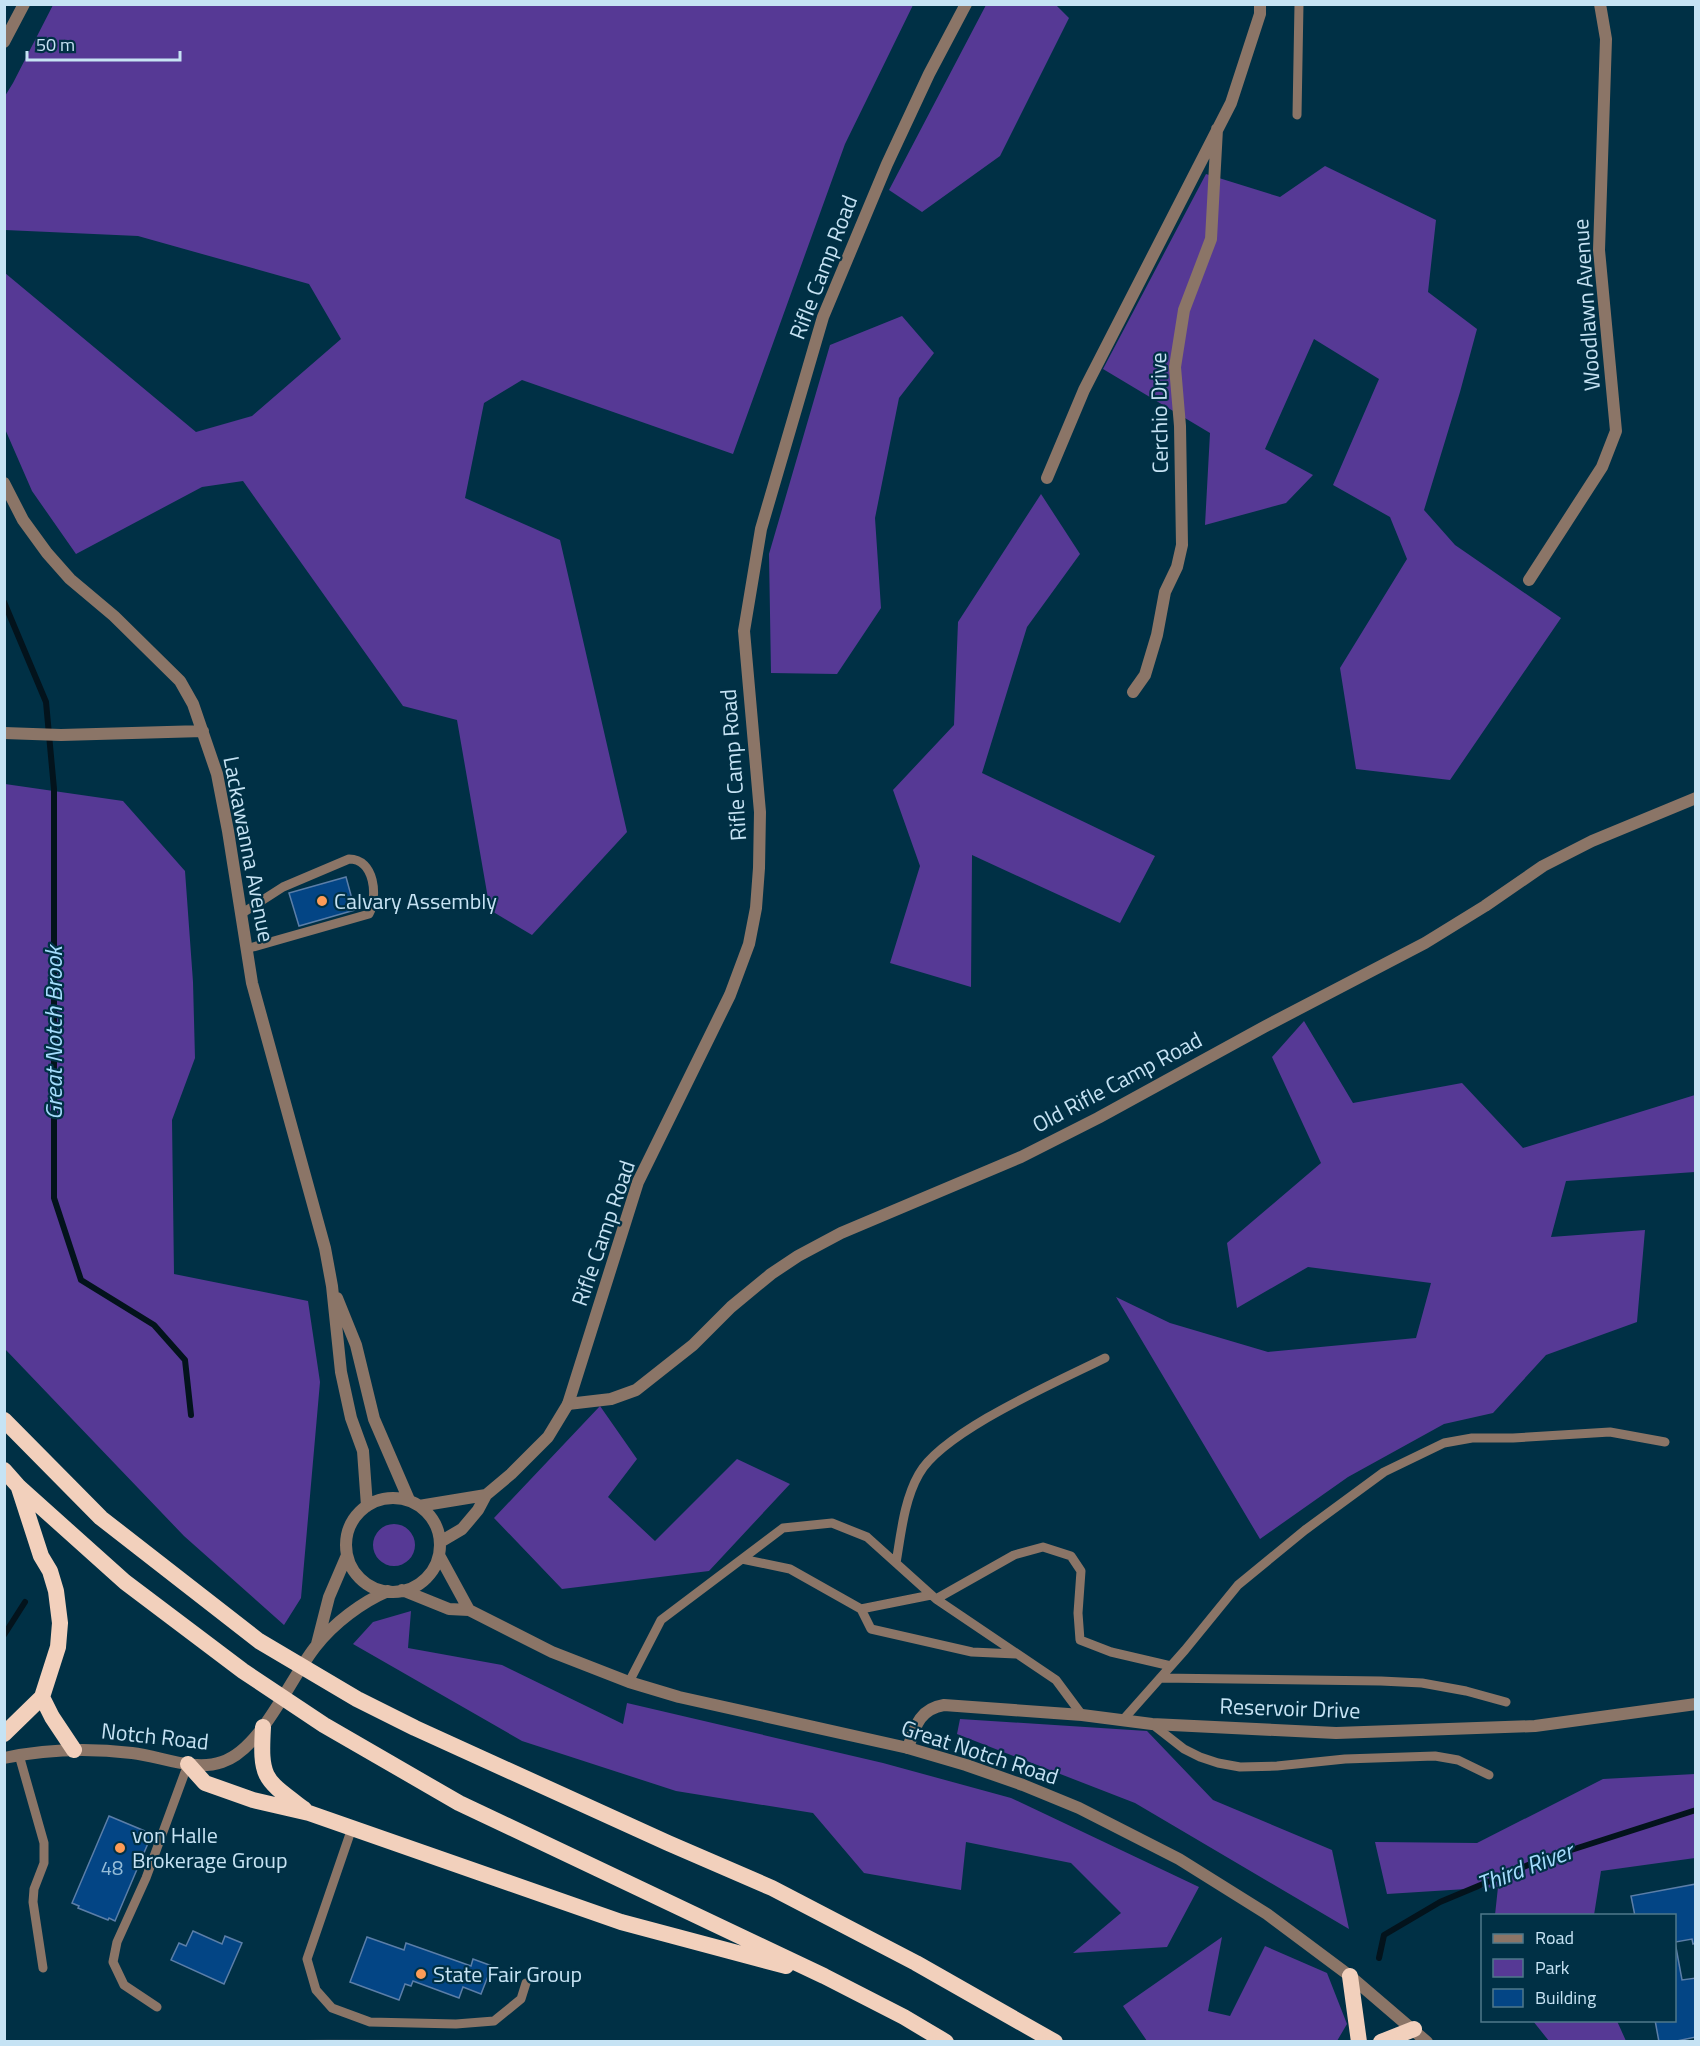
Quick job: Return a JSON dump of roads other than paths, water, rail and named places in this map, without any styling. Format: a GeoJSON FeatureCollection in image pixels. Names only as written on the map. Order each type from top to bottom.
{"type":"FeatureCollection","features":[{"type":"Feature","properties":{"kind":"highway"},"geometry":{"type":"LineString","coordinates":[[4,1420],[101,1518],[259,1641],[357,1699],[415,1728],[772,1888],[916,1963],[1055,2042]]}},
{"type":"Feature","properties":{"kind":"highway"},"geometry":{"type":"LineString","coordinates":[[4,1470],[19,1487],[125,1582],[243,1671],[324,1725],[459,1803],[824,1977],[904,2017],[946,2042]]}},
{"type":"Feature","properties":{"kind":"highway"},"geometry":{"type":"LineString","coordinates":[[4,1734],[42,1697],[58,1647],[60,1623],[56,1591],[50,1571],[42,1556],[19,1487]]}},
{"type":"Feature","properties":{"kind":"highway"},"geometry":{"type":"LineString","coordinates":[[42,1697],[74,1750]]}},
{"type":"Feature","properties":{"kind":"highway"},"geometry":{"type":"LineString","coordinates":[[263,1727],[261,1759],[265,1774],[276,1788],[309,1813]]}},
{"type":"Feature","properties":{"kind":"highway"},"geometry":{"type":"LineString","coordinates":[[188,1764],[205,1783],[254,1800],[309,1813],[621,1922],[824,1977]]}},
{"type":"Feature","properties":{"kind":"highway"},"geometry":{"type":"LineString","coordinates":[[1350,1976],[1359,2042]]}},
{"type":"Feature","properties":{"kind":"highway"},"geometry":{"type":"LineString","coordinates":[[1381,2042],[1414,2029]]}},
{"type":"Feature","properties":{"kind":"street"},"geometry":{"type":"LineString","coordinates":[[4,42],[24,4]]}},
{"type":"Feature","properties":{"kind":"street","name":"Rifle Camp Road"},"geometry":{"type":"LineString","coordinates":[[440,1549],[478,1510],[486,1494],[511,1474],[548,1437],[568,1404],[638,1182],[730,994],[749,944],[756,909],[760,812],[744,631],[761,529],[823,317],[887,164],[966,4]]}},
{"type":"Feature","properties":{"kind":"street","name":"Cerchio Drive"},"geometry":{"type":"LineString","coordinates":[[1047,478],[1084,390],[1231,103],[1260,14],[1260,4]]}},
{"type":"Feature","properties":{"kind":"street","name":"Woodlawn Avenue"},"geometry":{"type":"LineString","coordinates":[[1529,580],[1602,467],[1616,431],[1599,250],[1606,39],[1600,4]]}},
{"type":"Feature","properties":{"kind":"street","name":"Cerchio Drive"},"geometry":{"type":"LineString","coordinates":[[1133,692],[1145,675],[1157,635],[1165,592],[1177,567],[1182,545],[1180,426],[1175,367],[1184,310],[1211,239],[1217,129]]}},
{"type":"Feature","properties":{"kind":"street","name":"Lackawanna Avenue"},"geometry":{"type":"LineString","coordinates":[[4,483],[23,520],[70,579],[114,616],[180,681],[193,704],[203,731],[217,774],[252,983],[326,1248],[341,1372],[351,1418],[363,1451],[366,1506]]}},
{"type":"Feature","properties":{"kind":"street"},"geometry":{"type":"LineString","coordinates":[[4,733],[61,735],[203,731]]}},
{"type":"Feature","properties":{"kind":"street","name":"Old Rifle Camp Road"},"geometry":{"type":"LineString","coordinates":[[568,1404],[611,1399],[636,1390],[693,1345],[730,1307],[798,1256],[841,1233],[1022,1157],[1425,943],[1485,906],[1543,866],[1592,841],[1695,798]]}},
{"type":"Feature","properties":{"kind":"street","name":"Lackawanna Avenue"},"geometry":{"type":"LineString","coordinates":[[332,1286],[356,1345],[374,1419],[414,1503]]}},
{"type":"Feature","properties":{"kind":"street","name":"Rifle Camp Road"},"geometry":{"type":"LineString","coordinates":[[414,1503],[486,1494]]}},
{"type":"Feature","properties":{"kind":"street"},"geometry":{"type":"LineString","coordinates":[[440,1549],[434,1567],[426,1578],[415,1586],[388,1591],[375,1588],[357,1575],[347,1555],[347,1533],[358,1513],[366,1506],[380,1500],[394,1498],[414,1503],[434,1521],[440,1549],[469,1610]]}},
{"type":"Feature","properties":{"kind":"street","name":"Notch Road"},"geometry":{"type":"LineString","coordinates":[[317,1645],[329,1597],[347,1555]]}},
{"type":"Feature","properties":{"kind":"street","name":"Great Notch Road"},"geometry":{"type":"LineString","coordinates":[[402,1590],[449,1610],[469,1610],[552,1652],[629,1682],[679,1697],[908,1748],[966,1765],[1079,1808],[1134,1834],[1188,1864],[1267,1914],[1350,1976],[1427,2042]]}},
{"type":"Feature","properties":{"kind":"street","name":"Notch Road"},"geometry":{"type":"LineString","coordinates":[[4,1758],[74,1750],[134,1753],[188,1764],[211,1765],[233,1757],[244,1749],[263,1727],[317,1645],[368,1600],[388,1591]]}},
{"type":"Feature","properties":{"kind":"street","name":"Reservoir Drive"},"geometry":{"type":"LineString","coordinates":[[908,1748],[916,1722],[936,1706],[944,1705],[1082,1715],[1152,1724],[1336,1733],[1502,1728],[1558,1723],[1695,1704]]}},
{"type":"Feature","properties":{"kind":"lane"},"geometry":{"type":"LineString","coordinates":[[1297,115],[1299,4]]}},
{"type":"Feature","properties":{"kind":"lane"},"geometry":{"type":"LineString","coordinates":[[241,914],[283,887],[350,859],[362,862],[372,880],[374,903],[369,914],[246,949]]}},
{"type":"Feature","properties":{"kind":"lane"},"geometry":{"type":"LineString","coordinates":[[896,1563],[910,1494],[927,1462],[989,1417],[1105,1358]]}},
{"type":"Feature","properties":{"kind":"lane"},"geometry":{"type":"LineString","coordinates":[[1122,1721],[1238,1585],[1305,1530],[1384,1472],[1444,1443],[1472,1438],[1610,1432],[1665,1442]]}},
{"type":"Feature","properties":{"kind":"lane"},"geometry":{"type":"LineString","coordinates":[[629,1682],[661,1620],[783,1528],[832,1523],[867,1537],[934,1597],[1056,1680],[1082,1715]]}},
{"type":"Feature","properties":{"kind":"lane"},"geometry":{"type":"LineString","coordinates":[[861,1609],[934,1597],[1014,1555],[1043,1547],[1071,1556],[1081,1571],[1078,1612],[1080,1640],[1111,1652],[1171,1666]]}},
{"type":"Feature","properties":{"kind":"lane"},"geometry":{"type":"LineString","coordinates":[[742,1559],[790,1569],[861,1609],[871,1629],[972,1652],[1017,1654]]}},
{"type":"Feature","properties":{"kind":"lane"},"geometry":{"type":"LineString","coordinates":[[1160,1678],[1422,1683],[1466,1691],[1506,1702]]}},
{"type":"Feature","properties":{"kind":"lane"},"geometry":{"type":"LineString","coordinates":[[1152,1724],[1184,1749],[1200,1757],[1240,1767],[1277,1766],[1310,1761],[1435,1756],[1458,1760],[1489,1775]]}},
{"type":"Feature","properties":{"kind":"lane"},"geometry":{"type":"LineString","coordinates":[[19,1755],[44,1843],[44,1863],[34,1889],[33,1902],[43,1968]]}},
{"type":"Feature","properties":{"kind":"lane"},"geometry":{"type":"LineString","coordinates":[[157,2007],[124,1985],[113,1962],[117,1942],[146,1878],[188,1764]]}},
{"type":"Feature","properties":{"kind":"lane"},"geometry":{"type":"LineString","coordinates":[[352,1828],[307,1959],[316,1990],[332,2008],[370,2022],[456,2024],[494,2021],[521,1999],[526,1983]]}},
{"type":"Feature","properties":{"kind":"waterway","name":"Great Notch Brook"},"geometry":{"type":"LineString","coordinates":[[4,602],[46,702],[54,789],[54,1198],[81,1280],[154,1325],[185,1360],[191,1415]]}},
{"type":"Feature","properties":{"kind":"waterway","name":"Great Notch Brook"},"geometry":{"type":"LineString","coordinates":[[4,1635],[25,1602]]}},
{"type":"Feature","properties":{"kind":"waterway","name":"Third River"},"geometry":{"type":"LineString","coordinates":[[1379,1958],[1384,1935],[1440,1902],[1540,1860],[1696,1810]]}},
{"type":"Feature","properties":{"kind":"place","name":"Calvary Assembly"},"geometry":{"type":"Point","coordinates":[322,901]}},
{"type":"Feature","properties":{"kind":"place","name":"von Halle Brokerage Group"},"geometry":{"type":"Point","coordinates":[120,1848]}},
{"type":"Feature","properties":{"kind":"place","name":"State Fair Group"},"geometry":{"type":"Point","coordinates":[421,1974]}}]}
